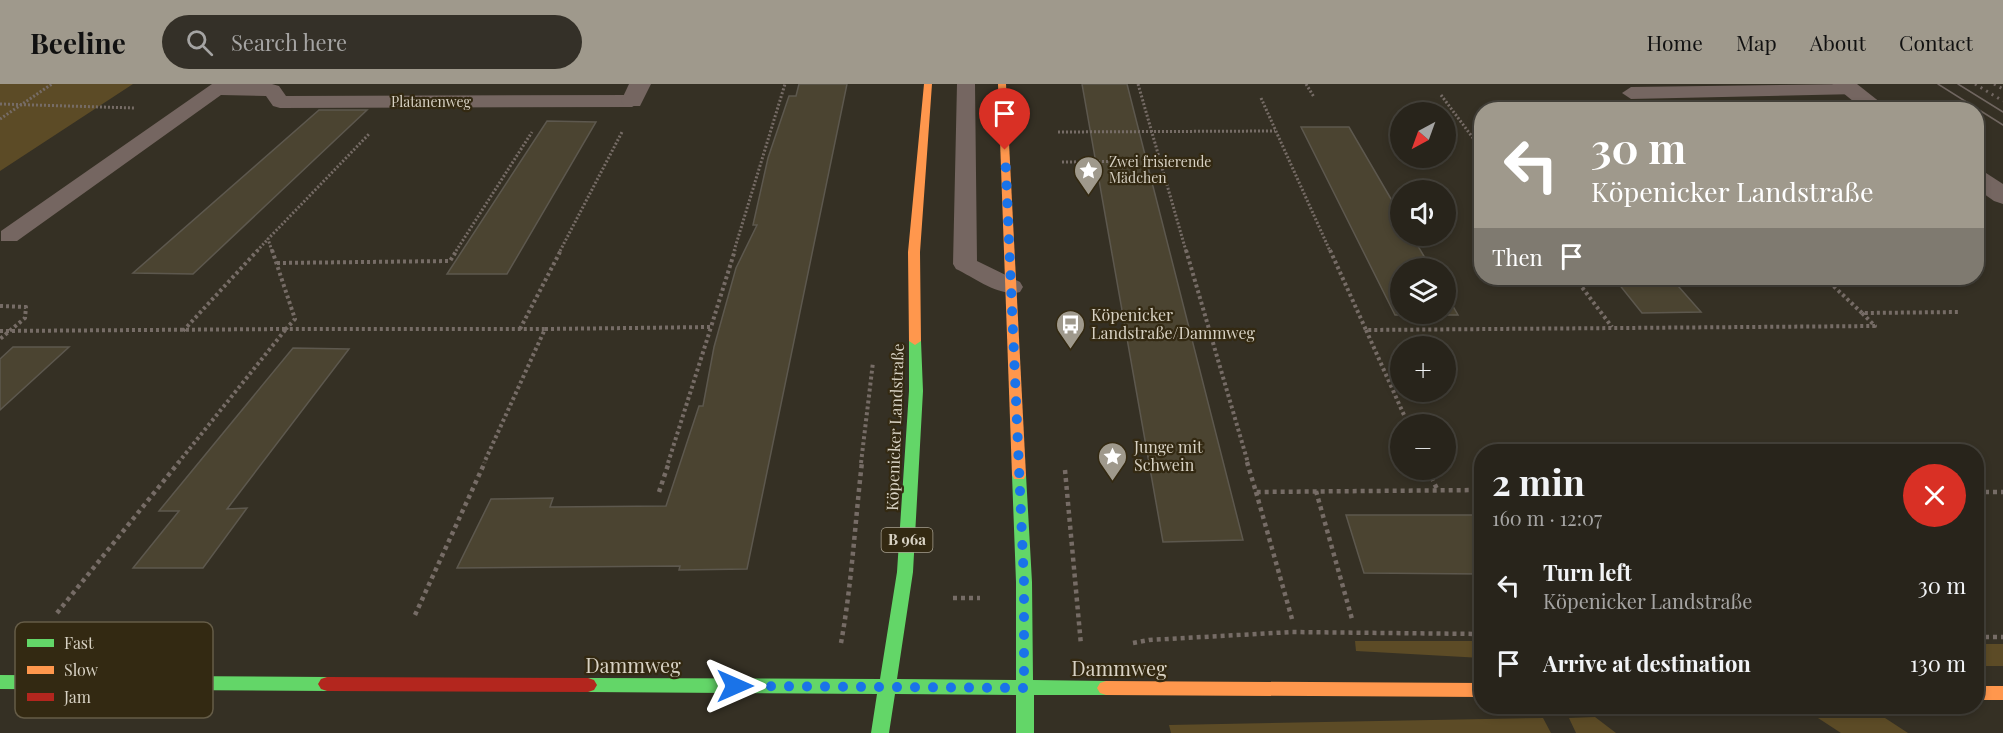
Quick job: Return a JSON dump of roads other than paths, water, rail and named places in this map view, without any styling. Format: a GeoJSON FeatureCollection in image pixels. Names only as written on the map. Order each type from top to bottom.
{"type":"FeatureCollection","features":[{"type":"Feature","properties":{"kind":"main road","name":"Köpenicker Landstraße"},"geometry":{"type":"LineString","coordinates":[[880,733],[905,572],[916,391],[914,252],[928,84]]}},
{"type":"Feature","properties":{"kind":"main road"},"geometry":{"type":"LineString","coordinates":[[1002,84],[1024,582],[1025,733]]}},
{"type":"Feature","properties":{"kind":"main road","name":"Dammweg"},"geometry":{"type":"LineString","coordinates":[[0,682],[15,682]]}},
{"type":"Feature","properties":{"kind":"main road","name":"Dammweg"},"geometry":{"type":"LineString","coordinates":[[213,683],[1474,690]]}},
{"type":"Feature","properties":{"kind":"main road"},"geometry":{"type":"LineString","coordinates":[[1984,693],[2003,693]]}},
{"type":"Feature","properties":{"kind":"street"},"geometry":{"type":"LineString","coordinates":[[1847,87],[1868,102]]}},
{"type":"Feature","properties":{"kind":"street"},"geometry":{"type":"LineString","coordinates":[[1984,183],[2003,196]]}},
{"type":"Feature","properties":{"kind":"lane"},"geometry":{"type":"LineString","coordinates":[[966,84],[965,264],[1011,287]]}},
{"type":"Feature","properties":{"kind":"lane","name":"Platanenweg"},"geometry":{"type":"LineString","coordinates":[[9,236],[221,87],[272,90],[280,102],[401,102],[636,93]]}},
{"type":"Feature","properties":{"kind":"lane"},"geometry":{"type":"LineString","coordinates":[[1630,93],[1847,87]]}},
{"type":"Feature","properties":{"kind":"tram line"},"geometry":{"type":"LineString","coordinates":[[1938,84],[1967,102]]}},
{"type":"Feature","properties":{"kind":"tram line"},"geometry":{"type":"LineString","coordinates":[[1958,84],[2003,112]]}},
{"type":"Feature","properties":{"kind":"tram line"},"geometry":{"type":"LineString","coordinates":[[1984,113],[2003,125]]}},
{"type":"Feature","properties":{"kind":"railway"},"geometry":{"type":"LineString","coordinates":[[1975,84],[2003,101]]}},
{"type":"Feature","properties":{"kind":"railway"},"geometry":{"type":"LineString","coordinates":[[1994,84],[2003,89]]}},
{"type":"Feature","properties":{"kind":"place","name":"Zwei frisierende Mädchen"},"geometry":{"type":"Point","coordinates":[1088,196]}},
{"type":"Feature","properties":{"kind":"place","name":"Köpenicker Landstraße/Dammweg"},"geometry":{"type":"Point","coordinates":[1070,350]}},
{"type":"Feature","properties":{"kind":"place","name":"Junge mit Schwein"},"geometry":{"type":"Point","coordinates":[1113,482]}}]}
